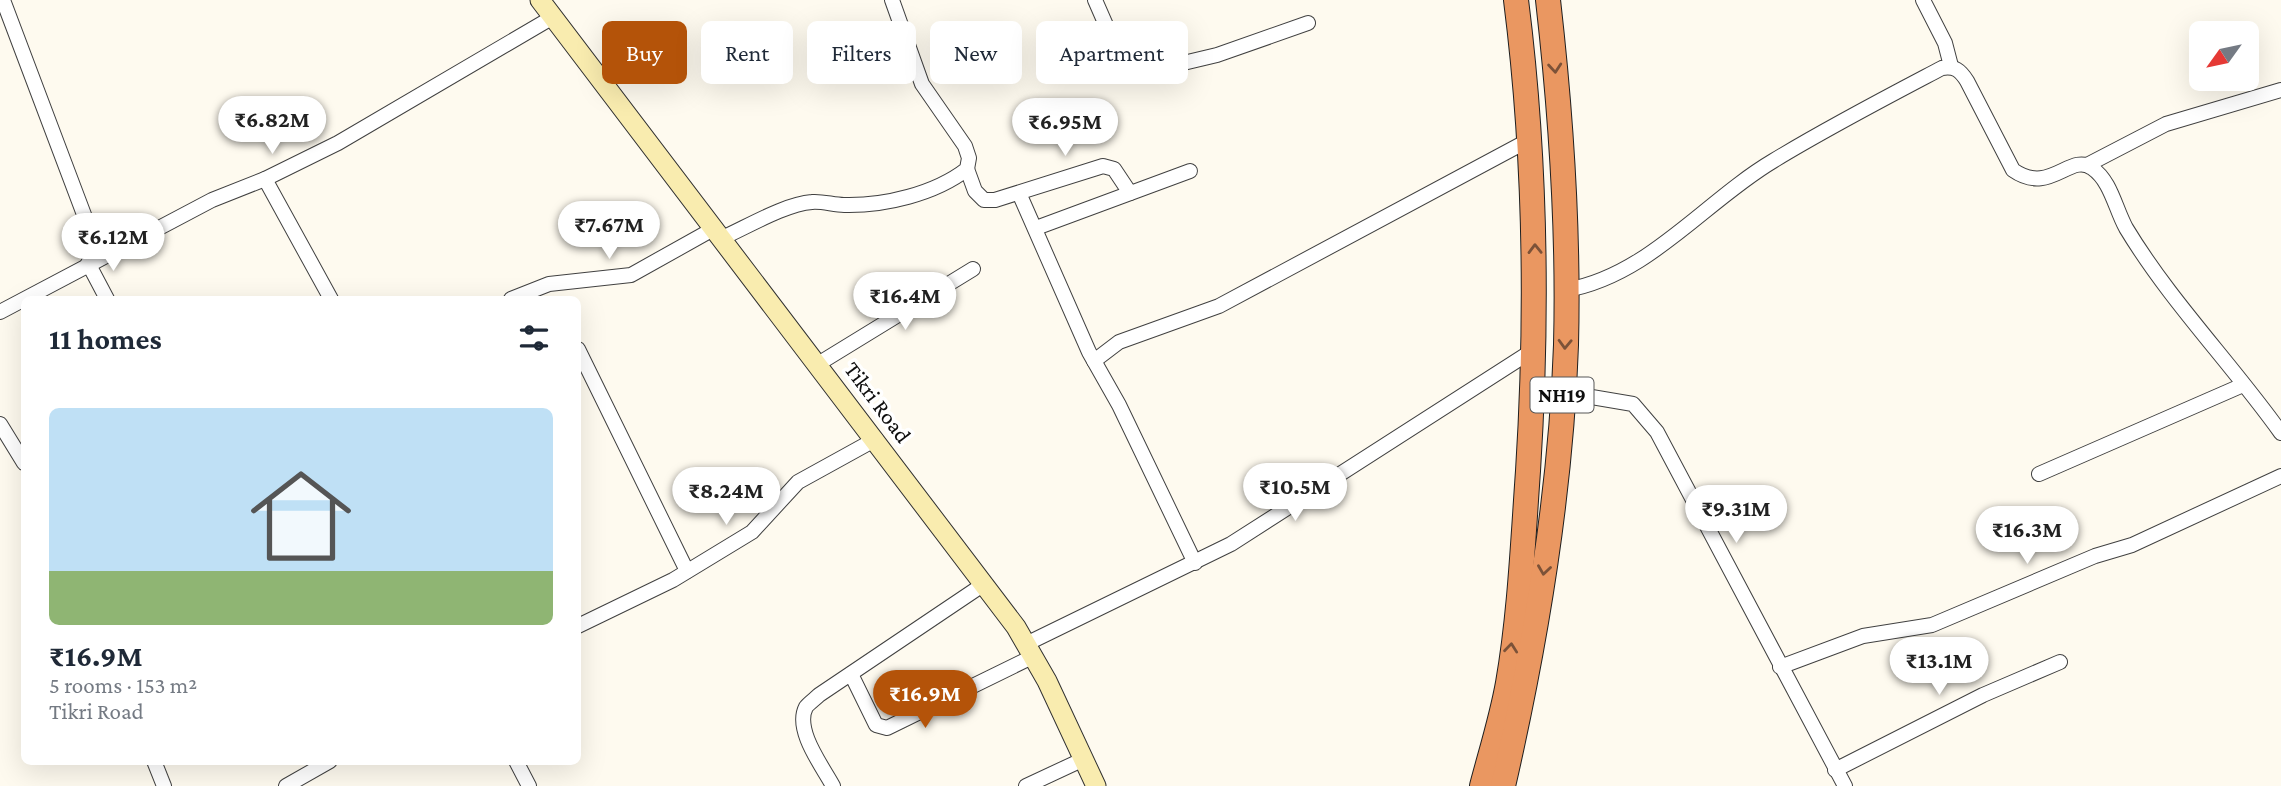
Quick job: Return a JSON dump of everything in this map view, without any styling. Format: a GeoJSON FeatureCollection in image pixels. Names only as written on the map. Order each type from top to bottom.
{"type":"FeatureCollection","features":[{"type":"Feature","properties":{"kind":"highway","name":"NH19"},"geometry":{"type":"LineString","coordinates":[[1482,786],[1517,683],[1535,349],[1536,249],[1531,139],[1516,0]]}},
{"type":"Feature","properties":{"kind":"highway","name":"NH19"},"geometry":{"type":"LineString","coordinates":[[1503,786],[1517,683],[1551,518],[1562,392],[1566,290],[1562,144],[1548,0]]}},
{"type":"Feature","properties":{"kind":"highway"},"geometry":{"type":"LineString","coordinates":[[1468,786],[1517,683]]}},
{"type":"Feature","properties":{"kind":"highway"},"geometry":{"type":"LineString","coordinates":[[1516,786],[1517,683]]}},
{"type":"Feature","properties":{"kind":"street"},"geometry":{"type":"LineString","coordinates":[[2,0],[106,296]]}},
{"type":"Feature","properties":{"kind":"street","name":"Tikri Road"},"geometry":{"type":"LineString","coordinates":[[540,0],[984,584],[1030,650],[1097,786]]}},
{"type":"Feature","properties":{"kind":"street"},"geometry":{"type":"LineString","coordinates":[[892,0],[922,84],[965,146],[969,158],[967,169],[975,191],[984,200],[995,200],[1103,166],[1114,169],[1130,193]]}},
{"type":"Feature","properties":{"kind":"street"},"geometry":{"type":"LineString","coordinates":[[1095,0],[1123,64],[1129,72],[1137,74],[1217,55],[1308,23]]}},
{"type":"Feature","properties":{"kind":"street"},"geometry":{"type":"LineString","coordinates":[[1923,0],[1945,43],[1951,66]]}},
{"type":"Feature","properties":{"kind":"street"},"geometry":{"type":"LineString","coordinates":[[29,296],[212,200],[265,179],[370,126],[553,17]]}},
{"type":"Feature","properties":{"kind":"street"},"geometry":{"type":"LineString","coordinates":[[1566,290],[1595,285],[1621,272],[1726,191],[1773,160],[1942,68],[1951,66],[1960,71],[1967,81],[2013,170],[2023,177],[2036,180],[2046,179],[2080,164],[2087,165],[2104,180],[2139,250],[2281,433]]}},
{"type":"Feature","properties":{"kind":"street"},"geometry":{"type":"LineString","coordinates":[[2087,165],[2166,124],[2281,90]]}},
{"type":"Feature","properties":{"kind":"street"},"geometry":{"type":"LineString","coordinates":[[1094,361],[1119,342],[1219,306],[1531,139]]}},
{"type":"Feature","properties":{"kind":"street"},"geometry":{"type":"LineString","coordinates":[[519,296],[549,284],[631,275],[718,233],[798,205],[813,201],[863,204],[902,197],[923,192],[967,169]]}},
{"type":"Feature","properties":{"kind":"street"},"geometry":{"type":"LineString","coordinates":[[1036,228],[1190,171]]}},
{"type":"Feature","properties":{"kind":"street"},"geometry":{"type":"LineString","coordinates":[[265,179],[329,296]]}},
{"type":"Feature","properties":{"kind":"street"},"geometry":{"type":"LineString","coordinates":[[1019,193],[1094,361],[1119,405],[1195,563]]}},
{"type":"Feature","properties":{"kind":"street"},"geometry":{"type":"LineString","coordinates":[[818,364],[973,270]]}},
{"type":"Feature","properties":{"kind":"street"},"geometry":{"type":"LineString","coordinates":[[549,284],[554,296]]}},
{"type":"Feature","properties":{"kind":"street"},"geometry":{"type":"LineString","coordinates":[[0,312],[21,300]]}},
{"type":"Feature","properties":{"kind":"street"},"geometry":{"type":"LineString","coordinates":[[851,674],[876,725],[887,728],[1231,544],[1535,349]]}},
{"type":"Feature","properties":{"kind":"street"},"geometry":{"type":"LineString","coordinates":[[581,355],[687,572]]}},
{"type":"Feature","properties":{"kind":"street"},"geometry":{"type":"LineString","coordinates":[[2039,474],[2243,385]]}},
{"type":"Feature","properties":{"kind":"street"},"geometry":{"type":"LineString","coordinates":[[1562,392],[1620,400],[1633,404],[1645,416],[1674,463],[1845,786]]}},
{"type":"Feature","properties":{"kind":"street"},"geometry":{"type":"LineString","coordinates":[[0,425],[21,458]]}},
{"type":"Feature","properties":{"kind":"street"},"geometry":{"type":"LineString","coordinates":[[581,625],[687,572],[752,532],[798,482],[876,439]]}},
{"type":"Feature","properties":{"kind":"street"},"geometry":{"type":"LineString","coordinates":[[1780,667],[1863,636],[1932,625],[2095,556],[2132,545],[2281,477]]}},
{"type":"Feature","properties":{"kind":"street"},"geometry":{"type":"LineString","coordinates":[[833,786],[803,724],[806,708],[818,695],[984,584]]}},
{"type":"Feature","properties":{"kind":"street"},"geometry":{"type":"LineString","coordinates":[[1835,770],[1983,695],[2060,662]]}},
{"type":"Feature","properties":{"kind":"street"},"geometry":{"type":"LineString","coordinates":[[1026,786],[1084,759]]}},
{"type":"Feature","properties":{"kind":"street"},"geometry":{"type":"LineString","coordinates":[[156,765],[164,786]]}},
{"type":"Feature","properties":{"kind":"street"},"geometry":{"type":"LineString","coordinates":[[286,786],[323,765]]}},
{"type":"Feature","properties":{"kind":"street"},"geometry":{"type":"LineString","coordinates":[[518,765],[529,786]]}}]}
